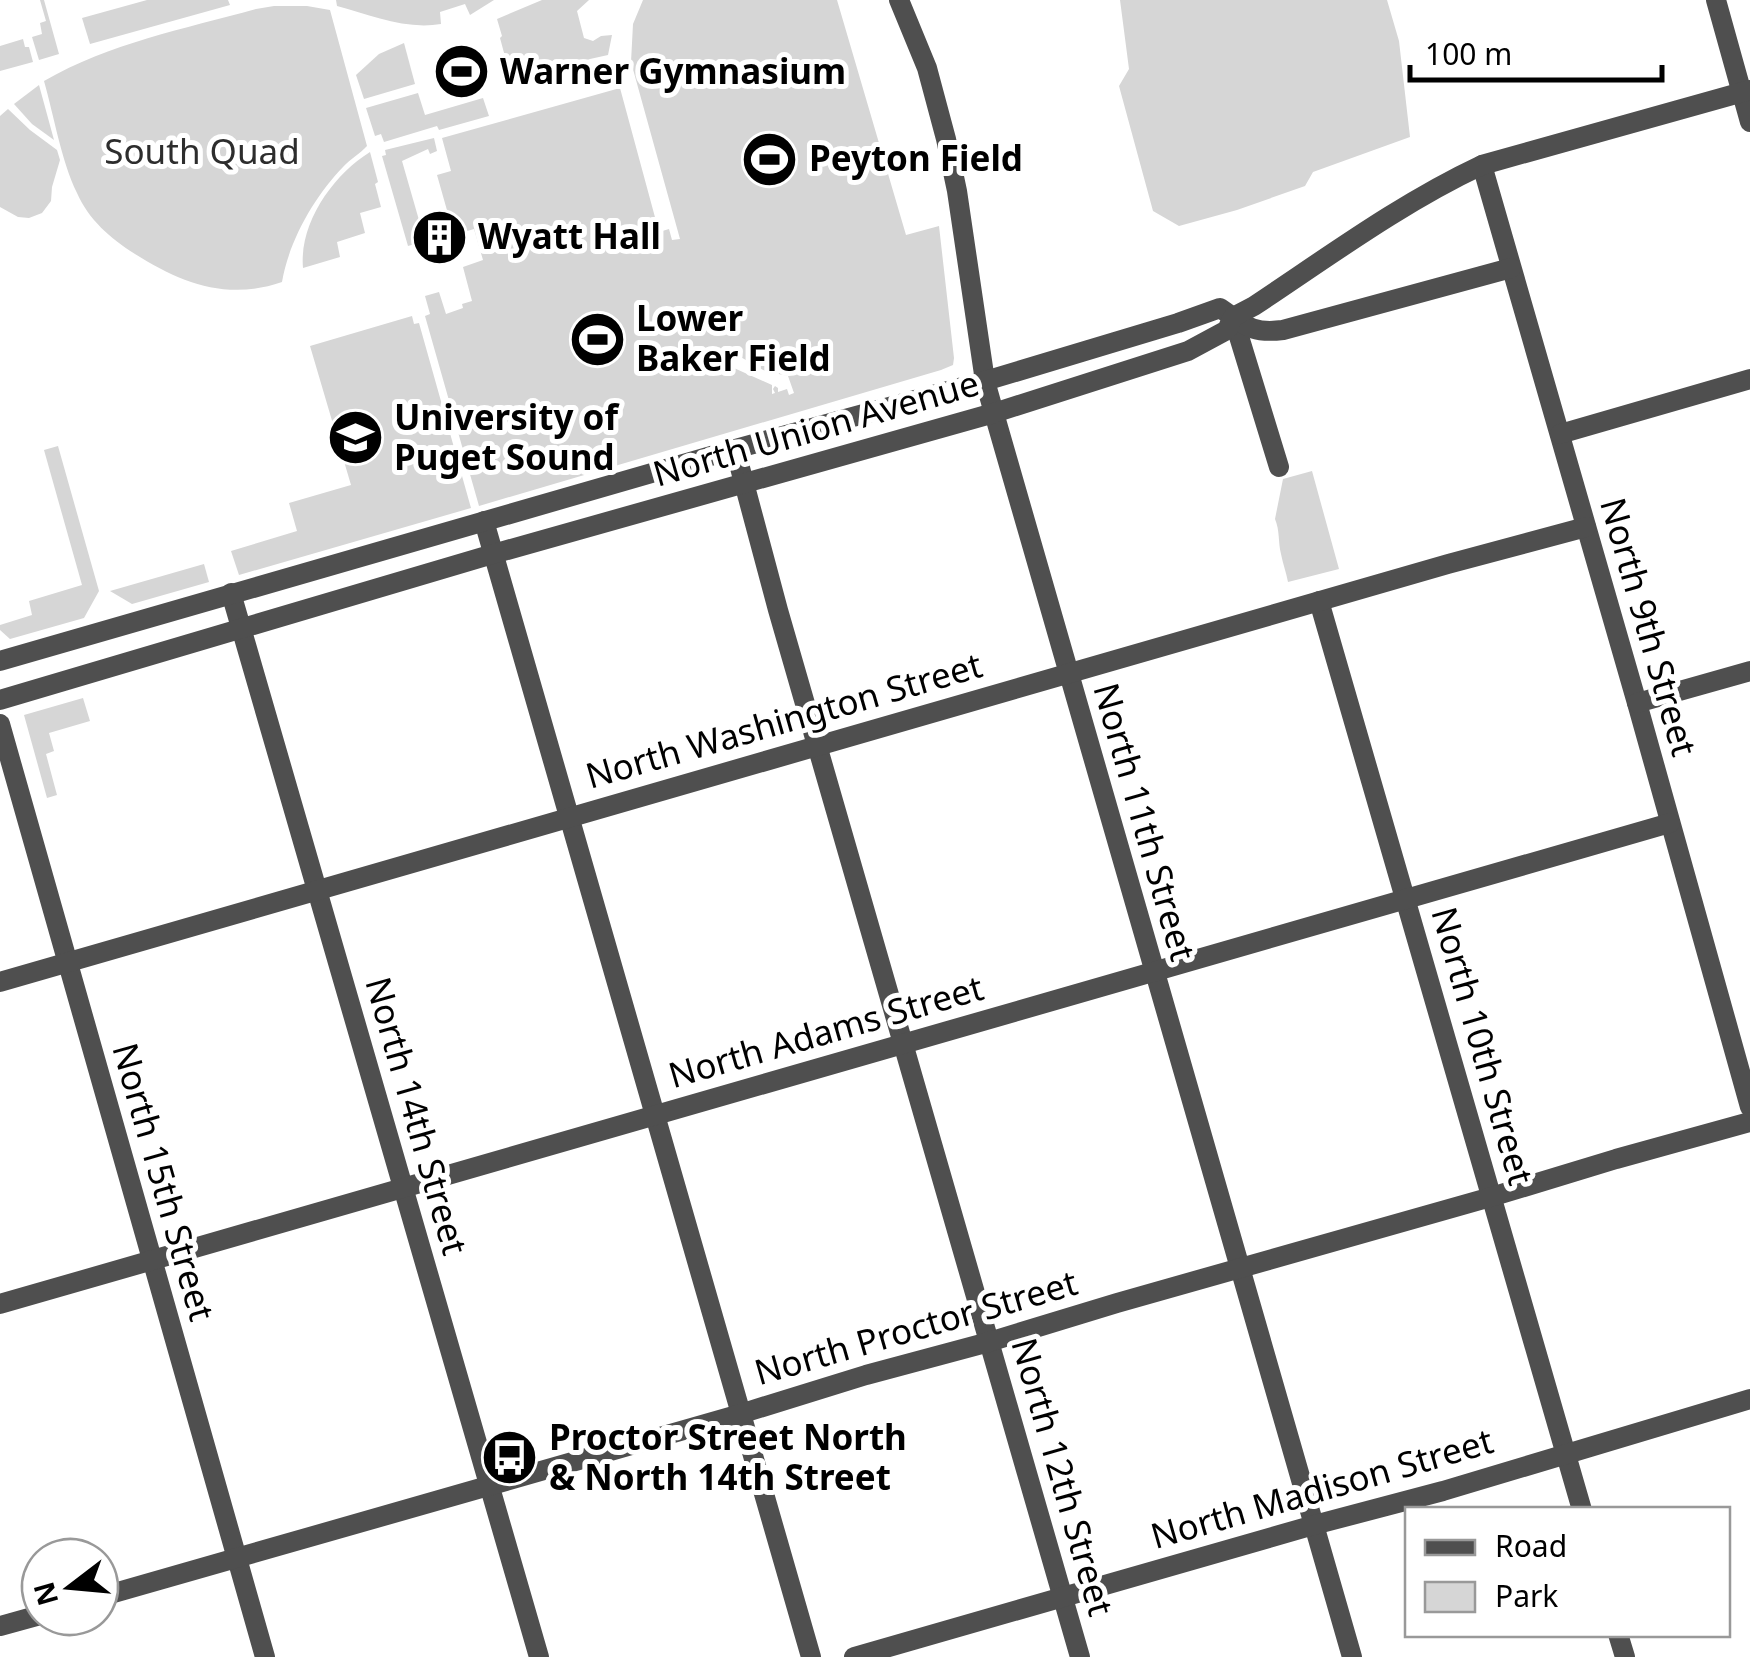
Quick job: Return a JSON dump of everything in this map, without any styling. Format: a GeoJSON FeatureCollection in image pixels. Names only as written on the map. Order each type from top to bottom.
{"type":"FeatureCollection","features":[{"type":"Feature","properties":{"kind":"street","name":"North 11th Street"},"geometry":{"type":"LineString","coordinates":[[899,0],[927,68],[946,140],[985,380],[994,413],[1352,1657]]}},
{"type":"Feature","properties":{"kind":"street"},"geometry":{"type":"LineString","coordinates":[[1716,0],[1746,91],[1750,122]]}},
{"type":"Feature","properties":{"kind":"street","name":"North Union Avenue"},"geometry":{"type":"LineString","coordinates":[[0,700],[493,554],[994,413],[1188,351],[1228,330],[1233,317],[1376,225],[1482,165],[1746,91]]}},
{"type":"Feature","properties":{"kind":"street","name":"North 9th Street"},"geometry":{"type":"LineString","coordinates":[[1482,165],[1750,1107]]}},
{"type":"Feature","properties":{"kind":"street","name":"North Union Avenue"},"geometry":{"type":"LineString","coordinates":[[0,661],[985,380],[1220,308],[1251,331],[1264,333],[1511,268]]}},
{"type":"Feature","properties":{"kind":"street"},"geometry":{"type":"LineString","coordinates":[[1233,317],[1279,468]]}},
{"type":"Feature","properties":{"kind":"street"},"geometry":{"type":"LineString","coordinates":[[1560,434],[1750,379]]}},
{"type":"Feature","properties":{"kind":"street","name":"North 12th Street"},"geometry":{"type":"LineString","coordinates":[[734,449],[1080,1657]]}},
{"type":"Feature","properties":{"kind":"street"},"geometry":{"type":"LineString","coordinates":[[484,521],[811,1657]]}},
{"type":"Feature","properties":{"kind":"street","name":"North Washington Street"},"geometry":{"type":"LineString","coordinates":[[0,982],[1586,527]]}},
{"type":"Feature","properties":{"kind":"street","name":"North 14th Street"},"geometry":{"type":"LineString","coordinates":[[231,593],[539,1657]]}},
{"type":"Feature","properties":{"kind":"street","name":"North 10th Street"},"geometry":{"type":"LineString","coordinates":[[1319,602],[1581,1507]]}},
{"type":"Feature","properties":{"kind":"street"},"geometry":{"type":"LineString","coordinates":[[1637,704],[1750,671]]}},
{"type":"Feature","properties":{"kind":"street","name":"North 15th Street"},"geometry":{"type":"LineString","coordinates":[[0,724],[265,1657]]}},
{"type":"Feature","properties":{"kind":"street","name":"North Adams Street"},"geometry":{"type":"LineString","coordinates":[[0,1304],[1670,823]]}},
{"type":"Feature","properties":{"kind":"street","name":"North Proctor Street"},"geometry":{"type":"LineString","coordinates":[[120,1591],[1750,1122]]}},
{"type":"Feature","properties":{"kind":"street","name":"North Madison Street"},"geometry":{"type":"LineString","coordinates":[[854,1657],[1443,1491],[1750,1399]]}},
{"type":"Feature","properties":{"kind":"green space"},"geometry":{"type":"Polygon","coordinates":[[[40,0],[44,0],[59,54],[39,60],[32,37],[42,34],[40,23],[46,21],[40,0]]]}},
{"type":"Feature","properties":{"kind":"green space"},"geometry":{"type":"Polygon","coordinates":[[[147,0],[228,0],[230,5],[90,44],[82,18],[147,0]]]}},
{"type":"Feature","properties":{"kind":"green space"},"geometry":{"type":"Polygon","coordinates":[[[336,0],[494,0],[470,15],[465,4],[440,12],[441,24],[428,25],[375,17],[337,6],[336,0]]]}},
{"type":"Feature","properties":{"kind":"green space"},"geometry":{"type":"Polygon","coordinates":[[[542,0],[589,0],[577,11],[584,38],[593,41],[612,35],[608,55],[513,86],[497,19],[542,0]]]}},
{"type":"Feature","properties":{"kind":"green space"},"geometry":{"type":"Polygon","coordinates":[[[643,0],[837,0],[906,235],[939,226],[953,365],[479,506],[425,316],[430,314],[425,296],[439,292],[446,314],[472,301],[463,267],[483,260],[474,229],[454,235],[437,175],[451,171],[442,138],[620,88],[659,232],[669,229],[672,240],[680,239],[631,62],[633,24],[643,0]],[[732,352],[725,364],[772,385],[772,394],[775,386],[778,392],[787,389],[789,395],[794,393],[788,376],[765,371],[732,352]]]}},
{"type":"Feature","properties":{"kind":"green space"},"geometry":{"type":"Polygon","coordinates":[[[1120,0],[1387,0],[1399,41],[1410,137],[1313,172],[1305,186],[1179,226],[1153,211],[1119,86],[1129,69],[1120,0]]]}},
{"type":"Feature","properties":{"kind":"green space","name":"South Quad"},"geometry":{"type":"Polygon","coordinates":[[[274,6],[330,10],[367,146],[343,167],[313,206],[290,251],[282,282],[242,290],[187,281],[117,242],[94,220],[71,180],[44,81],[121,47],[274,6]]]}},
{"type":"Feature","properties":{"kind":"green space"},"geometry":{"type":"Polygon","coordinates":[[[23,39],[33,62],[0,71],[0,46],[23,39]]]}},
{"type":"Feature","properties":{"kind":"green space"},"geometry":{"type":"Polygon","coordinates":[[[404,43],[415,84],[364,99],[356,75],[379,54],[404,43]]]}},
{"type":"Feature","properties":{"kind":"green space"},"geometry":{"type":"Polygon","coordinates":[[[39,85],[54,140],[14,104],[39,85]]]}},
{"type":"Feature","properties":{"kind":"green space"},"geometry":{"type":"Polygon","coordinates":[[[418,93],[425,115],[483,98],[489,116],[384,142],[381,134],[375,136],[366,108],[418,93]]]}},
{"type":"Feature","properties":{"kind":"green space"},"geometry":{"type":"Polygon","coordinates":[[[8,109],[57,150],[60,160],[51,201],[42,213],[29,218],[0,207],[0,116],[8,109]]]}},
{"type":"Feature","properties":{"kind":"green space"},"geometry":{"type":"Polygon","coordinates":[[[434,138],[437,151],[430,154],[428,149],[402,161],[425,241],[408,246],[382,156],[386,155],[385,150],[434,138]]]}},
{"type":"Feature","properties":{"kind":"green space"},"geometry":{"type":"Polygon","coordinates":[[[370,152],[381,207],[360,213],[365,233],[337,242],[340,257],[303,268],[307,234],[321,202],[343,174],[370,152]]]}},
{"type":"Feature","properties":{"kind":"green space"},"geometry":{"type":"Polygon","coordinates":[[[412,316],[414,324],[419,323],[471,508],[239,575],[231,551],[297,531],[289,503],[351,485],[310,346],[412,316]]]}},
{"type":"Feature","properties":{"kind":"green space"},"geometry":{"type":"Polygon","coordinates":[[[58,446],[99,591],[84,618],[10,639],[0,625],[32,615],[29,601],[82,585],[44,450],[58,446]]]}},
{"type":"Feature","properties":{"kind":"green space"},"geometry":{"type":"Polygon","coordinates":[[[1312,471],[1339,569],[1288,582],[1275,519],[1283,479],[1312,471]]]}},
{"type":"Feature","properties":{"kind":"green space"},"geometry":{"type":"Polygon","coordinates":[[[204,564],[209,582],[132,604],[110,591],[204,564]]]}},
{"type":"Feature","properties":{"kind":"green space"},"geometry":{"type":"Polygon","coordinates":[[[83,698],[90,721],[49,733],[54,751],[46,754],[57,795],[47,798],[24,715],[83,698]]]}},
{"type":"Feature","properties":{"kind":"place","name":"Warner Gymnasium"},"geometry":{"type":"Point","coordinates":[461,72]}},
{"type":"Feature","properties":{"kind":"place","name":"Peyton Field"},"geometry":{"type":"Point","coordinates":[770,159]}},
{"type":"Feature","properties":{"kind":"place","name":"Wyatt Hall"},"geometry":{"type":"Point","coordinates":[439,237]}},
{"type":"Feature","properties":{"kind":"place","name":"Lower Baker Field"},"geometry":{"type":"Point","coordinates":[597,339]}},
{"type":"Feature","properties":{"kind":"place","name":"University of Puget Sound"},"geometry":{"type":"Point","coordinates":[355,438]}},
{"type":"Feature","properties":{"kind":"place","name":"Proctor Street North & North 14th Street"},"geometry":{"type":"Point","coordinates":[510,1458]}}]}
